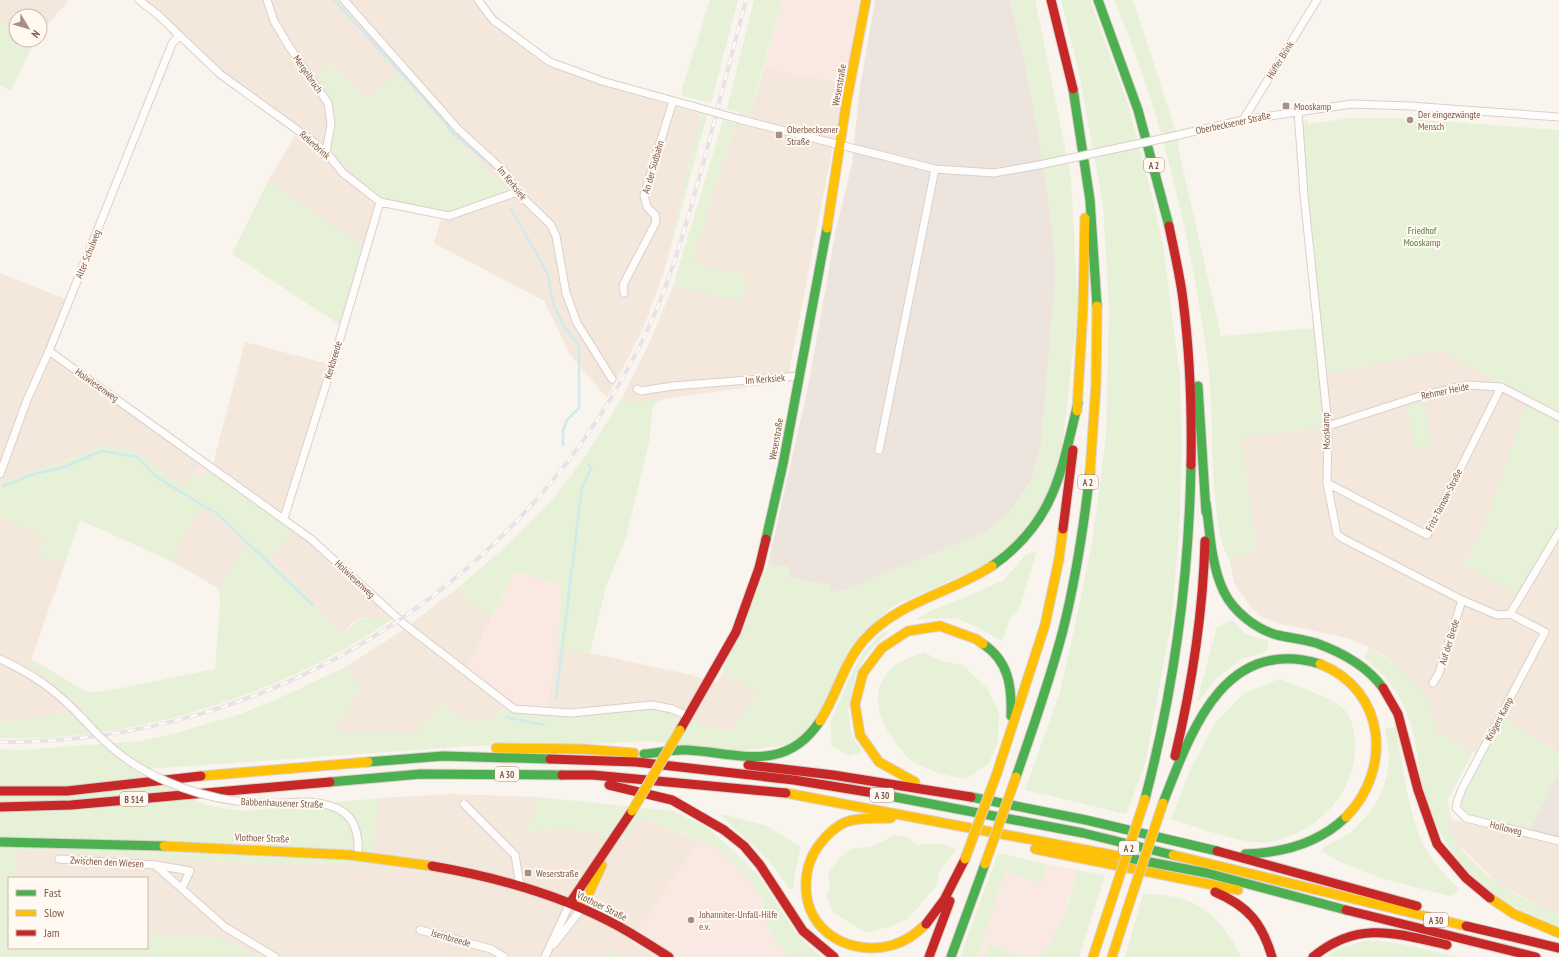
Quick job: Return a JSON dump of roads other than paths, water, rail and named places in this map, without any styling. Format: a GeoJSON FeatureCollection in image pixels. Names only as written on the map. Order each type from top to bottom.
{"type":"FeatureCollection","features":[{"type":"Feature","properties":{"kind":"main road","name":"Weserstraße"},"geometry":{"type":"LineString","coordinates":[[570,902],[609,848],[632,812],[736,632],[759,568],[783,464],[842,145],[847,99],[866,0]]}},
{"type":"Feature","properties":{"kind":"main road","name":"A 2"},"geometry":{"type":"LineString","coordinates":[[951,957],[1042,704],[1063,629],[1077,567],[1093,444],[1098,316],[1097,278],[1088,178],[1070,74],[1051,0]]}},
{"type":"Feature","properties":{"kind":"main road","name":"A 2"},"geometry":{"type":"LineString","coordinates":[[1093,957],[1145,799],[1166,717],[1180,631],[1186,579],[1190,528],[1191,436],[1188,345],[1181,285],[1156,171],[1127,74],[1098,0]]}},
{"type":"Feature","properties":{"kind":"main road"},"geometry":{"type":"LineString","coordinates":[[929,957],[997,773],[1044,625],[1059,560],[1068,501],[1078,403],[1083,308],[1083,237],[1088,178]]}},
{"type":"Feature","properties":{"kind":"main road"},"geometry":{"type":"LineString","coordinates":[[1188,345],[1199,392],[1206,503],[1216,567],[1225,594],[1240,613],[1255,624],[1271,633],[1314,643],[1335,650],[1357,662],[1378,681],[1390,698],[1400,719],[1413,772],[1437,845],[1472,885],[1495,903],[1521,918],[1559,933]]}},
{"type":"Feature","properties":{"kind":"main road"},"geometry":{"type":"LineString","coordinates":[[644,754],[686,750],[752,758],[772,756],[789,750],[807,738],[822,721],[853,656],[863,641],[878,627],[909,607],[969,580],[989,569],[1007,556],[1026,538],[1042,516],[1057,485],[1078,403]]}},
{"type":"Feature","properties":{"kind":"main road"},"geometry":{"type":"LineString","coordinates":[[1112,957],[1163,802],[1180,737],[1193,671],[1202,609],[1206,503]]}},
{"type":"Feature","properties":{"kind":"main road"},"geometry":{"type":"LineString","coordinates":[[943,791],[906,779],[888,770],[870,753],[859,731],[856,716],[856,694],[859,682],[864,670],[877,652],[894,637],[912,630],[934,626],[950,628],[963,632],[992,650],[1003,664],[1009,678],[1012,691],[1011,717],[1007,742]]}},
{"type":"Feature","properties":{"kind":"main road"},"geometry":{"type":"LineString","coordinates":[[443,756],[493,748],[582,749],[794,770],[943,791],[1238,854],[1268,854],[1294,848],[1320,837],[1338,824],[1362,798],[1374,773],[1378,747],[1375,724],[1367,704],[1353,684],[1331,667],[1307,660],[1274,658],[1251,666],[1231,678],[1212,700],[1185,749],[1163,802]]}},
{"type":"Feature","properties":{"kind":"main road","name":"B 514"},"geometry":{"type":"LineString","coordinates":[[0,792],[67,790],[242,771],[443,756]]}},
{"type":"Feature","properties":{"kind":"main road","name":"A 30"},"geometry":{"type":"LineString","coordinates":[[443,756],[636,762],[794,780],[937,804],[1083,833],[1559,948]]}},
{"type":"Feature","properties":{"kind":"main road"},"geometry":{"type":"LineString","coordinates":[[421,774],[473,781],[609,785],[820,806],[891,818],[1190,882],[1329,906]]}},
{"type":"Feature","properties":{"kind":"main road","name":"B 514"},"geometry":{"type":"LineString","coordinates":[[0,807],[71,805],[421,774]]}},
{"type":"Feature","properties":{"kind":"main road","name":"A 30"},"geometry":{"type":"LineString","coordinates":[[421,774],[593,775],[799,794],[1207,874],[1536,957]]}},
{"type":"Feature","properties":{"kind":"main road"},"geometry":{"type":"LineString","coordinates":[[609,785],[672,800],[724,830],[744,846],[760,865],[803,931],[834,957]]}},
{"type":"Feature","properties":{"kind":"main road"},"geometry":{"type":"LineString","coordinates":[[891,818],[847,822],[830,831],[816,847],[808,865],[805,884],[809,904],[816,919],[829,935],[851,947],[871,950],[892,947],[910,937],[928,923],[942,903],[965,859]]}},
{"type":"Feature","properties":{"kind":"main road","name":"Vlothoer Straße"},"geometry":{"type":"LineString","coordinates":[[0,842],[185,846],[358,854],[435,865],[520,885],[570,902],[613,922],[669,957]]}},
{"type":"Feature","properties":{"kind":"main road"},"geometry":{"type":"LineString","coordinates":[[1179,842],[1349,886],[1488,927],[1559,945]]}},
{"type":"Feature","properties":{"kind":"main road","name":"Weserstraße"},"geometry":{"type":"LineString","coordinates":[[582,908],[594,885],[609,848]]}},
{"type":"Feature","properties":{"kind":"main road"},"geometry":{"type":"LineString","coordinates":[[1190,882],[1224,895],[1254,916],[1262,929],[1272,957]]}},
{"type":"Feature","properties":{"kind":"main road"},"geometry":{"type":"LineString","coordinates":[[1117,957],[1130,901]]}},
{"type":"Feature","properties":{"kind":"main road"},"geometry":{"type":"LineString","coordinates":[[1313,957],[1324,946],[1335,940],[1351,934],[1368,932],[1409,937],[1498,957]]}},
{"type":"Feature","properties":{"kind":"street","name":"Rekerbrink"},"geometry":{"type":"LineString","coordinates":[[139,0],[157,14],[220,74],[326,152],[343,173],[380,202],[449,216],[517,192]]}},
{"type":"Feature","properties":{"kind":"street","name":"Mergelbruch"},"geometry":{"type":"LineString","coordinates":[[267,0],[274,21],[290,48],[328,103],[331,124],[326,152]]}},
{"type":"Feature","properties":{"kind":"street","name":"Im Kerksiek"},"geometry":{"type":"LineString","coordinates":[[344,0],[458,129],[505,172],[517,192],[551,225],[556,236],[566,293],[577,323],[612,379]]}},
{"type":"Feature","properties":{"kind":"street","name":"Oberbecksener Straße"},"geometry":{"type":"LineString","coordinates":[[478,0],[493,20],[550,62],[602,81],[673,101],[935,169],[994,174],[1243,120],[1352,104],[1410,106],[1559,117]]}},
{"type":"Feature","properties":{"kind":"street","name":"Hüffer Brink"},"geometry":{"type":"LineString","coordinates":[[1243,120],[1317,0]]}},
{"type":"Feature","properties":{"kind":"street","name":"Alter Schulweg"},"geometry":{"type":"LineString","coordinates":[[0,474],[27,400],[49,351],[172,44],[178,35]]}},
{"type":"Feature","properties":{"kind":"street","name":"An der Südbahn"},"geometry":{"type":"LineString","coordinates":[[624,293],[623,285],[656,222],[655,216],[647,207],[644,195],[673,101]]}},
{"type":"Feature","properties":{"kind":"street","name":"Mooskamp"},"geometry":{"type":"LineString","coordinates":[[1298,112],[1304,195],[1328,426],[1327,483],[1337,534],[1342,538],[1462,600],[1497,615],[1510,614],[1545,632]]}},
{"type":"Feature","properties":{"kind":"street"},"geometry":{"type":"LineString","coordinates":[[879,450],[935,169]]}},
{"type":"Feature","properties":{"kind":"street","name":"Kerkbreede"},"geometry":{"type":"LineString","coordinates":[[284,518],[331,369],[380,202]]}},
{"type":"Feature","properties":{"kind":"street","name":"Holwiesenweg"},"geometry":{"type":"LineString","coordinates":[[49,351],[284,518],[311,539],[404,624],[514,709],[571,713],[652,705],[672,709],[688,716]]}},
{"type":"Feature","properties":{"kind":"street","name":"Im Kerksiek"},"geometry":{"type":"LineString","coordinates":[[637,389],[642,391],[673,386],[799,376]]}},
{"type":"Feature","properties":{"kind":"street","name":"Rehmer Heide"},"geometry":{"type":"LineString","coordinates":[[1328,426],[1417,397],[1467,385],[1501,388],[1559,417]]}},
{"type":"Feature","properties":{"kind":"street","name":"Fritz-Tarnow-Straße"},"geometry":{"type":"LineString","coordinates":[[1327,483],[1427,535],[1501,388]]}},
{"type":"Feature","properties":{"kind":"street"},"geometry":{"type":"LineString","coordinates":[[1510,614],[1556,543],[1559,532]]}},
{"type":"Feature","properties":{"kind":"street","name":"Auf der Brede"},"geometry":{"type":"LineString","coordinates":[[1433,683],[1439,673],[1462,600]]}},
{"type":"Feature","properties":{"kind":"street","name":"Krügers Kamp"},"geometry":{"type":"LineString","coordinates":[[1456,808],[1462,789],[1545,632]]}},
{"type":"Feature","properties":{"kind":"street","name":"Babbenhausener Straße"},"geometry":{"type":"LineString","coordinates":[[0,659],[40,680],[62,697],[110,746],[127,759],[149,772],[181,786],[202,793],[237,801],[261,803],[325,803],[343,811],[353,821],[357,833],[358,854]]}},
{"type":"Feature","properties":{"kind":"street"},"geometry":{"type":"LineString","coordinates":[[464,804],[515,854],[520,885]]}},
{"type":"Feature","properties":{"kind":"street","name":"Holloweg"},"geometry":{"type":"LineString","coordinates":[[1456,808],[1466,818],[1559,841]]}},
{"type":"Feature","properties":{"kind":"street","name":"Zwischen den Wiesen"},"geometry":{"type":"LineString","coordinates":[[59,859],[155,865],[190,871],[182,888]]}},
{"type":"Feature","properties":{"kind":"street","name":"Zwischen den Wiesen"},"geometry":{"type":"LineString","coordinates":[[155,865],[225,927],[275,957]]}},
{"type":"Feature","properties":{"kind":"street","name":"Weserstraße"},"geometry":{"type":"LineString","coordinates":[[547,954],[570,902]]}},
{"type":"Feature","properties":{"kind":"street","name":"Weserstraße"},"geometry":{"type":"LineString","coordinates":[[547,954],[582,908]]}},
{"type":"Feature","properties":{"kind":"street","name":"Isernbreede"},"geometry":{"type":"LineString","coordinates":[[420,930],[491,949],[504,957]]}},
{"type":"Feature","properties":{"kind":"waterway"},"geometry":{"type":"LineString","coordinates":[[334,0],[447,124],[450,131],[495,168],[506,182]]}},
{"type":"Feature","properties":{"kind":"waterway"},"geometry":{"type":"LineString","coordinates":[[511,209],[548,274],[553,303],[564,326],[579,346],[579,408],[567,420],[563,430],[563,445]]}},
{"type":"Feature","properties":{"kind":"waterway"},"geometry":{"type":"LineString","coordinates":[[3,486],[34,474],[64,467],[101,451],[138,457],[155,476],[212,511]]}},
{"type":"Feature","properties":{"kind":"waterway"},"geometry":{"type":"LineString","coordinates":[[556,698],[582,487],[591,469],[588,464]]}},
{"type":"Feature","properties":{"kind":"waterway"},"geometry":{"type":"LineString","coordinates":[[215,512],[313,605]]}},
{"type":"Feature","properties":{"kind":"waterway"},"geometry":{"type":"LineString","coordinates":[[506,717],[544,725]]}},
{"type":"Feature","properties":{"kind":"railway"},"geometry":{"type":"LineString","coordinates":[[0,742],[102,735],[200,714],[294,679],[382,631],[463,572],[534,502],[596,422],[646,333],[655,313],[670,273],[690,210],[746,0]]}},
{"type":"Feature","properties":{"kind":"place","name":"Mooskamp"},"geometry":{"type":"Point","coordinates":[1286,106]}},
{"type":"Feature","properties":{"kind":"place","name":"Der eingezwängte Mensch"},"geometry":{"type":"Point","coordinates":[1410,120]}},
{"type":"Feature","properties":{"kind":"place","name":"Oberbecksener Straße"},"geometry":{"type":"Point","coordinates":[779,135]}},
{"type":"Feature","properties":{"kind":"place","name":"Weserstraße"},"geometry":{"type":"Point","coordinates":[528,873]}},
{"type":"Feature","properties":{"kind":"place","name":"Johanniter-Unfall-Hilfe e.v."},"geometry":{"type":"Point","coordinates":[691,920]}},
{"type":"Feature","properties":{"kind":"park label","name":"Friedhof Mooskamp"},"geometry":{"type":"Point","coordinates":[1422,236]}}]}
